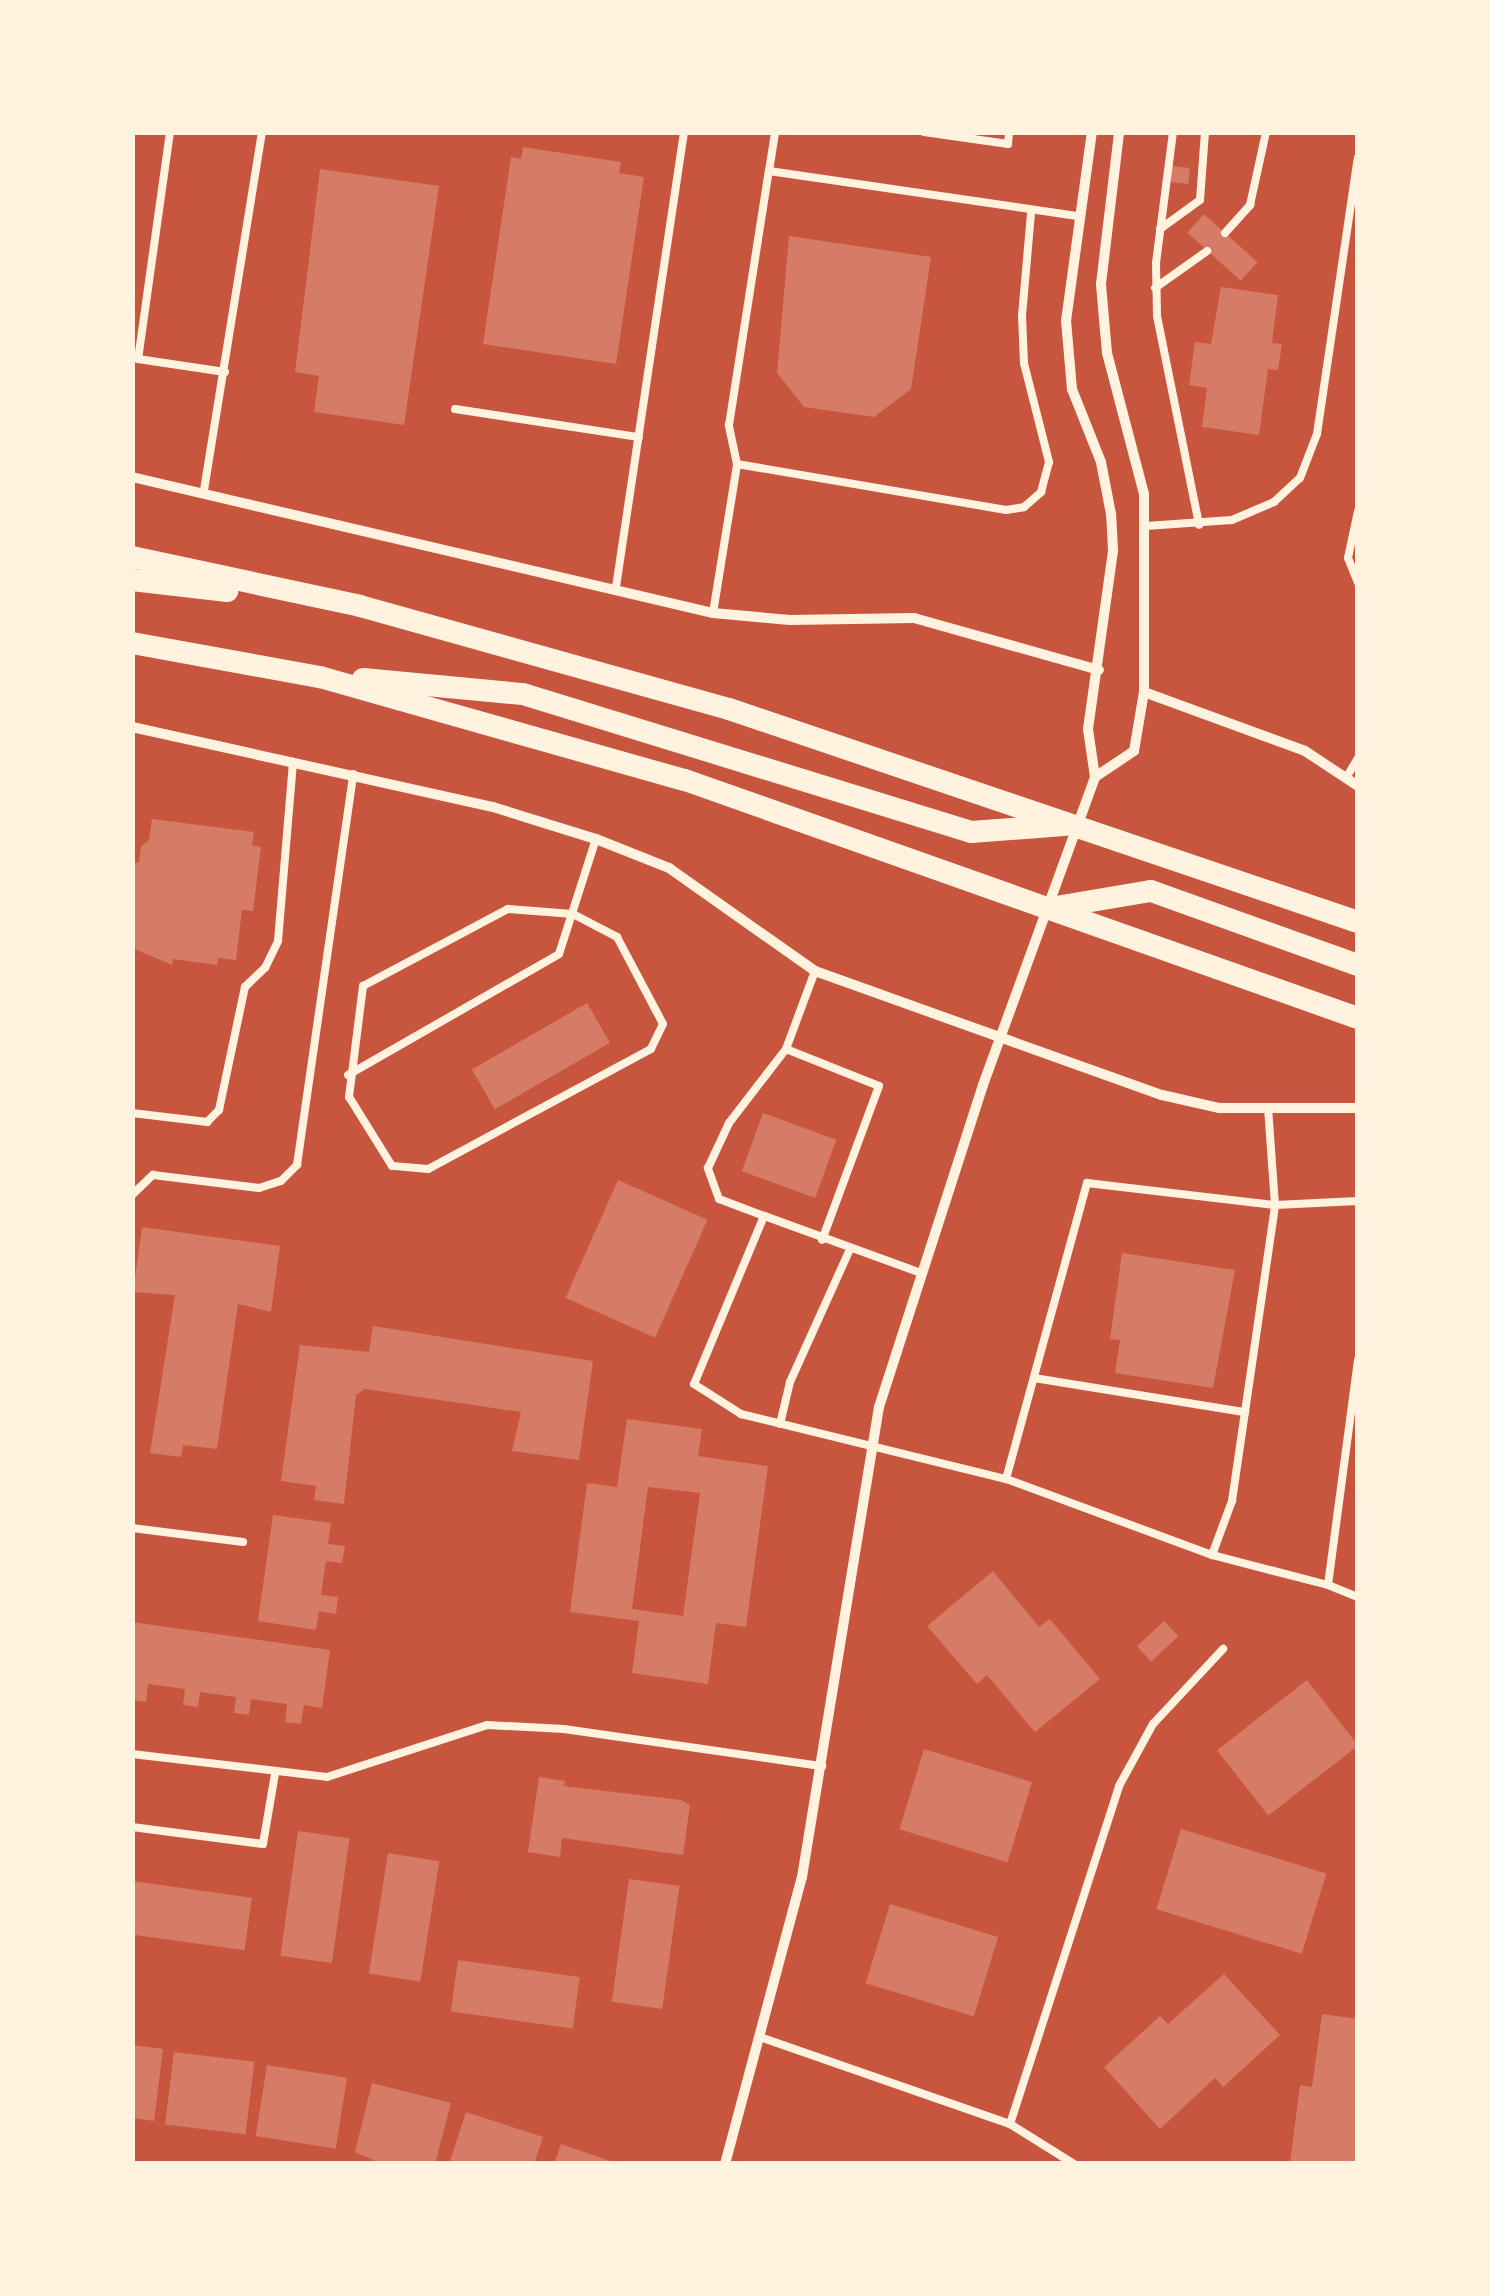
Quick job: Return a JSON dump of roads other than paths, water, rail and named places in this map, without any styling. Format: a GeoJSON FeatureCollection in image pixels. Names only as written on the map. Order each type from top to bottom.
{"type":"FeatureCollection","features":[{"type":"Feature","properties":{"kind":"main road"},"geometry":{"type":"LineString","coordinates":[[132,557],[360,606],[728,710],[1358,922]]}},
{"type":"Feature","properties":{"kind":"main road"},"geometry":{"type":"LineString","coordinates":[[132,580],[360,606]]}},
{"type":"Feature","properties":{"kind":"main road"},"geometry":{"type":"LineString","coordinates":[[132,643],[320,677],[523,694],[971,832],[1076,824]]}},
{"type":"Feature","properties":{"kind":"main road"},"geometry":{"type":"LineString","coordinates":[[320,677],[685,780],[1358,1018]]}},
{"type":"Feature","properties":{"kind":"main road"},"geometry":{"type":"LineString","coordinates":[[1044,909],[1151,891],[1358,965]]}},
{"type":"Feature","properties":{"kind":"street"},"geometry":{"type":"LineString","coordinates":[[725,2164],[802,1877],[879,1408],[1000,1035],[1095,777],[1088,729],[1099,670],[1112,532],[1101,462],[1072,389],[1068,354],[1079,216],[1092,132]]}},
{"type":"Feature","properties":{"kind":"street"},"geometry":{"type":"LineString","coordinates":[[1095,777],[1134,751],[1144,692],[1146,526],[1107,353],[1101,284],[1120,132]]}},
{"type":"Feature","properties":{"kind":"street"},"geometry":{"type":"LineString","coordinates":[[132,476],[616,587],[712,613],[790,620],[914,618],[1099,670]]}},
{"type":"Feature","properties":{"kind":"street"},"geometry":{"type":"LineString","coordinates":[[1144,692],[1305,751],[1358,786]]}},
{"type":"Feature","properties":{"kind":"street"},"geometry":{"type":"LineString","coordinates":[[132,727],[354,774],[596,839],[669,868],[815,970],[1192,1104],[1358,1108]]}},
{"type":"Feature","properties":{"kind":"lane"},"geometry":{"type":"LineString","coordinates":[[170,132],[138,359],[225,372]]}},
{"type":"Feature","properties":{"kind":"lane"},"geometry":{"type":"LineString","coordinates":[[204,490],[262,132]]}},
{"type":"Feature","properties":{"kind":"lane"},"geometry":{"type":"LineString","coordinates":[[616,587],[684,132]]}},
{"type":"Feature","properties":{"kind":"lane"},"geometry":{"type":"LineString","coordinates":[[712,613],[738,464],[728,425],[775,132]]}},
{"type":"Feature","properties":{"kind":"lane"},"geometry":{"type":"LineString","coordinates":[[924,132],[1008,144],[1009,132]]}},
{"type":"Feature","properties":{"kind":"lane"},"geometry":{"type":"LineString","coordinates":[[1172,132],[1156,288],[1162,357],[1199,525]]}},
{"type":"Feature","properties":{"kind":"lane"},"geometry":{"type":"LineString","coordinates":[[1160,229],[1200,200],[1204,132]]}},
{"type":"Feature","properties":{"kind":"lane"},"geometry":{"type":"LineString","coordinates":[[1225,232],[1250,205],[1266,132]]}},
{"type":"Feature","properties":{"kind":"lane"},"geometry":{"type":"LineString","coordinates":[[1146,526],[1232,520],[1274,502],[1311,457],[1358,158]]}},
{"type":"Feature","properties":{"kind":"lane"},"geometry":{"type":"LineString","coordinates":[[769,171],[1031,213],[1079,216]]}},
{"type":"Feature","properties":{"kind":"lane"},"geometry":{"type":"LineString","coordinates":[[738,464],[1024,507],[1041,492],[1049,462],[1024,362],[1031,213]]}},
{"type":"Feature","properties":{"kind":"lane"},"geometry":{"type":"LineString","coordinates":[[1156,288],[1208,252]]}},
{"type":"Feature","properties":{"kind":"lane"},"geometry":{"type":"LineString","coordinates":[[456,409],[639,436]]}},
{"type":"Feature","properties":{"kind":"lane"},"geometry":{"type":"LineString","coordinates":[[1358,512],[1348,558],[1358,583]]}},
{"type":"Feature","properties":{"kind":"lane"},"geometry":{"type":"LineString","coordinates":[[1346,778],[1358,758]]}},
{"type":"Feature","properties":{"kind":"lane"},"geometry":{"type":"LineString","coordinates":[[132,1113],[206,1122],[220,1110],[244,987],[265,968],[278,941],[293,761]]}},
{"type":"Feature","properties":{"kind":"lane"},"geometry":{"type":"LineString","coordinates":[[132,1195],[153,1175],[259,1188],[281,1181],[296,1165],[354,774]]}},
{"type":"Feature","properties":{"kind":"lane"},"geometry":{"type":"LineString","coordinates":[[348,1075],[558,954],[596,839]]}},
{"type":"Feature","properties":{"kind":"lane"},"geometry":{"type":"LineString","coordinates":[[508,908],[573,914],[617,937],[663,1024],[651,1049],[428,1170],[409,1172],[392,1166],[348,1097],[348,1075],[363,986],[508,908]]}},
{"type":"Feature","properties":{"kind":"lane"},"geometry":{"type":"LineString","coordinates":[[815,970],[786,1049],[728,1123],[708,1168],[719,1199],[822,1240],[921,1273]]}},
{"type":"Feature","properties":{"kind":"lane"},"geometry":{"type":"LineString","coordinates":[[786,1049],[879,1086],[822,1240]]}},
{"type":"Feature","properties":{"kind":"lane"},"geometry":{"type":"LineString","coordinates":[[1212,1554],[1232,1501],[1275,1206],[1268,1108]]}},
{"type":"Feature","properties":{"kind":"lane"},"geometry":{"type":"LineString","coordinates":[[1006,1479],[1087,1183],[1275,1206],[1358,1201]]}},
{"type":"Feature","properties":{"kind":"lane"},"geometry":{"type":"LineString","coordinates":[[764,1216],[694,1384],[742,1414],[873,1450],[1006,1479],[1212,1554],[1328,1585],[1358,1597]]}},
{"type":"Feature","properties":{"kind":"lane"},"geometry":{"type":"LineString","coordinates":[[780,1424],[790,1382],[850,1249]]}},
{"type":"Feature","properties":{"kind":"lane"},"geometry":{"type":"LineString","coordinates":[[1328,1585],[1358,1360]]}},
{"type":"Feature","properties":{"kind":"lane"},"geometry":{"type":"LineString","coordinates":[[1034,1378],[1244,1412]]}},
{"type":"Feature","properties":{"kind":"lane"},"geometry":{"type":"LineString","coordinates":[[132,1528],[244,1542]]}},
{"type":"Feature","properties":{"kind":"lane"},"geometry":{"type":"LineString","coordinates":[[1010,2124],[1119,1786],[1153,1724],[1222,1648]]}},
{"type":"Feature","properties":{"kind":"lane"},"geometry":{"type":"LineString","coordinates":[[132,1754],[326,1777],[487,1726],[564,1729],[822,1766]]}},
{"type":"Feature","properties":{"kind":"lane"},"geometry":{"type":"LineString","coordinates":[[132,1827],[263,1844],[276,1774]]}},
{"type":"Feature","properties":{"kind":"lane"},"geometry":{"type":"LineString","coordinates":[[760,2037],[1010,2124],[1074,2164]]}}]}
